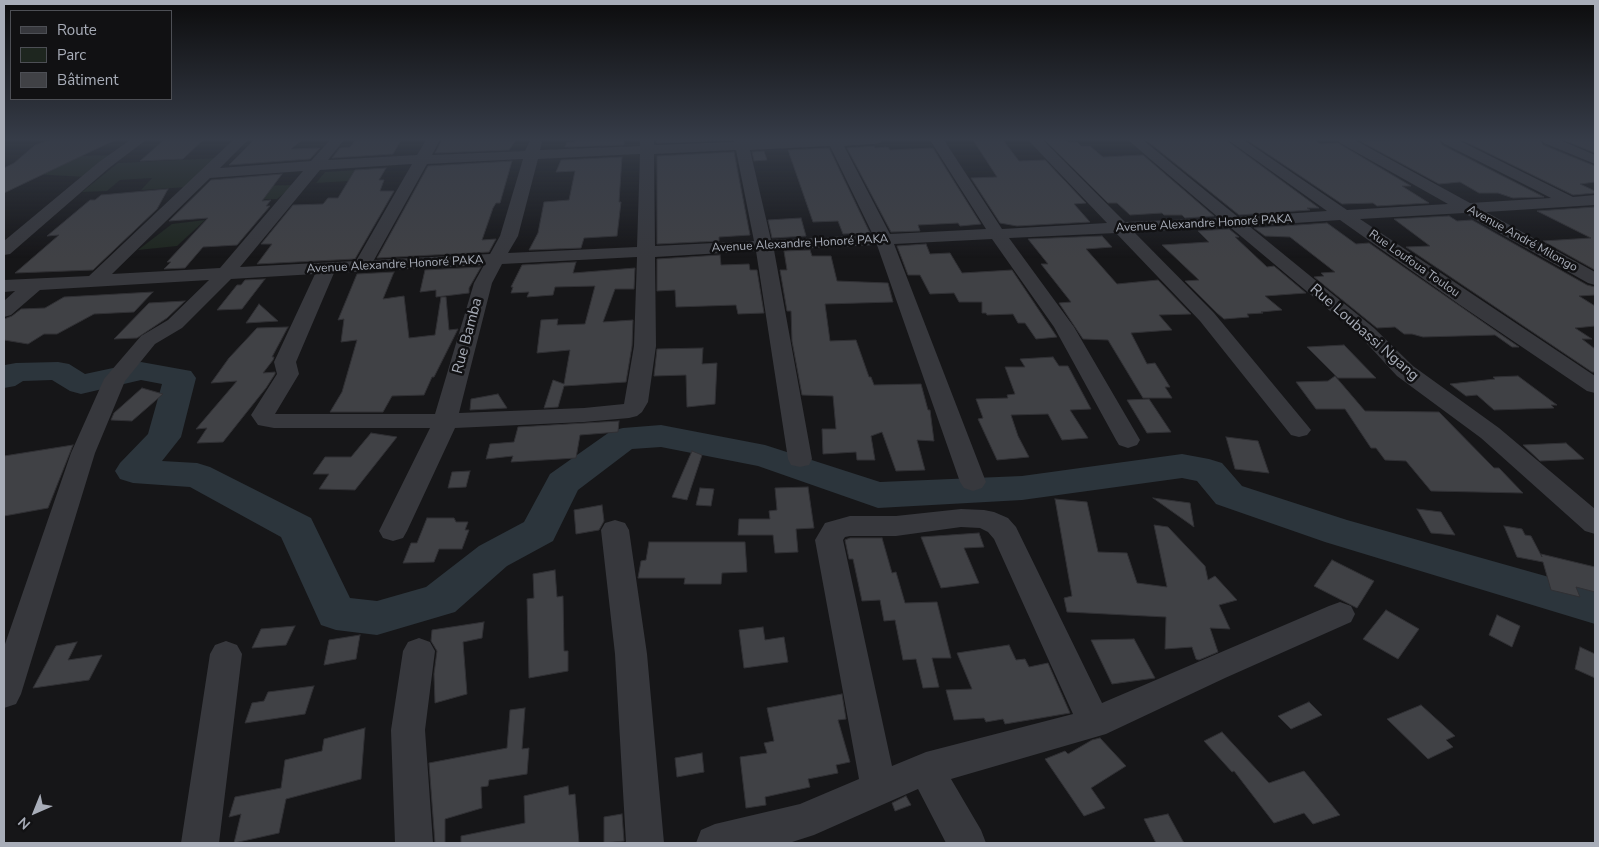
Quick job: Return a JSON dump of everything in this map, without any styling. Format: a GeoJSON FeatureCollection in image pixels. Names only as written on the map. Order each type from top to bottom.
{"type":"FeatureCollection","features":[{"type":"Feature","properties":{"kind":"street"},"geometry":{"type":"LineString","coordinates":[[4,250],[87,180]]}},
{"type":"Feature","properties":{"kind":"street"},"geometry":{"type":"LineString","coordinates":[[93,282],[200,180]]}},
{"type":"Feature","properties":{"kind":"street"},"geometry":{"type":"LineString","coordinates":[[4,694],[83,452],[114,379],[148,340],[180,320],[225,274],[304,180]]}},
{"type":"Feature","properties":{"kind":"street"},"geometry":{"type":"LineString","coordinates":[[362,266],[411,180]]}},
{"type":"Feature","properties":{"kind":"street","name":"Rue Bamba"},"geometry":{"type":"LineString","coordinates":[[393,531],[445,421],[483,283],[497,261],[509,236],[524,180]]}},
{"type":"Feature","properties":{"kind":"street"},"geometry":{"type":"LineString","coordinates":[[327,269],[285,362],[288,374],[263,417],[274,421],[445,421],[621,412],[634,407],[638,394],[645,346],[647,180]]}},
{"type":"Feature","properties":{"kind":"street"},"geometry":{"type":"LineString","coordinates":[[750,180],[764,246],[800,459]]}},
{"type":"Feature","properties":{"kind":"street"},"geometry":{"type":"LineString","coordinates":[[854,180],[884,240],[973,482]]}},
{"type":"Feature","properties":{"kind":"street"},"geometry":{"type":"LineString","coordinates":[[962,180],[997,234],[1064,327],[1128,440]]}},
{"type":"Feature","properties":{"kind":"street"},"geometry":{"type":"LineString","coordinates":[[1073,180],[1207,317],[1299,430]]}},
{"type":"Feature","properties":{"kind":"street","name":"Rue Loubassi Ngang"},"geometry":{"type":"LineString","coordinates":[[1181,180],[1367,332],[1384,352],[1405,371],[1490,433],[1595,524]]}},
{"type":"Feature","properties":{"kind":"street","name":"Rue Loufoua Toulou"},"geometry":{"type":"LineString","coordinates":[[1292,180],[1467,301],[1595,386]]}},
{"type":"Feature","properties":{"kind":"street","name":"Avenue André Milongo"},"geometry":{"type":"LineString","coordinates":[[1416,180],[1595,280]]}},
{"type":"Feature","properties":{"kind":"street"},"geometry":{"type":"LineString","coordinates":[[1527,180],[1595,214]]}},
{"type":"Feature","properties":{"kind":"street","name":"Avenue Alexandre Honoré PAKA"},"geometry":{"type":"LineString","coordinates":[[4,286],[362,266],[497,261],[646,251],[1232,222],[1595,200]]}},
{"type":"Feature","properties":{"kind":"street"},"geometry":{"type":"LineString","coordinates":[[4,311],[34,285]]}},
{"type":"Feature","properties":{"kind":"street"},"geometry":{"type":"LineString","coordinates":[[879,788],[829,540],[835,530],[850,526],[896,526],[961,518],[984,518],[998,525],[1006,534],[1094,723]]}},
{"type":"Feature","properties":{"kind":"street"},"geometry":{"type":"LineString","coordinates":[[615,530],[631,654],[642,773],[645,843]]}},
{"type":"Feature","properties":{"kind":"street"},"geometry":{"type":"LineString","coordinates":[[715,843],[801,822],[926,769],[1094,723],[1214,668],[1340,614]]}},
{"type":"Feature","properties":{"kind":"street"},"geometry":{"type":"LineString","coordinates":[[414,843],[408,730],[419,651]]}},
{"type":"Feature","properties":{"kind":"street"},"geometry":{"type":"LineString","coordinates":[[200,843],[226,654]]}},
{"type":"Feature","properties":{"kind":"street"},"geometry":{"type":"LineString","coordinates":[[926,769],[967,843]]}},
{"type":"Feature","properties":{"kind":"green space"},"geometry":{"type":"Polygon","coordinates":[[[97,180],[128,180],[120,180],[107,191],[82,192],[97,180]]]}},
{"type":"Feature","properties":{"kind":"green space"},"geometry":{"type":"Polygon","coordinates":[[[151,180],[196,180],[189,187],[141,190],[151,180]]]}},
{"type":"Feature","properties":{"kind":"green space"},"geometry":{"type":"Polygon","coordinates":[[[319,180],[351,180],[350,181],[316,183],[319,180]]]}},
{"type":"Feature","properties":{"kind":"green space"},"geometry":{"type":"Polygon","coordinates":[[[295,185],[277,199],[232,200],[247,186],[295,185]]]}},
{"type":"Feature","properties":{"kind":"green space"},"geometry":{"type":"Polygon","coordinates":[[[205,220],[177,246],[138,250],[172,224],[205,220]]]}},
{"type":"Feature","properties":{"kind":"building"},"geometry":{"type":"Polygon","coordinates":[[[4,180],[32,180],[4,193],[4,180]]]}},
{"type":"Feature","properties":{"kind":"building"},"geometry":{"type":"Polygon","coordinates":[[[211,180],[278,180],[262,201],[271,200],[266,206],[270,206],[237,245],[203,247],[185,268],[164,269],[171,262],[167,262],[208,218],[169,221],[211,180]]]}},
{"type":"Feature","properties":{"kind":"building"},"geometry":{"type":"Polygon","coordinates":[[[349,180],[384,180],[380,191],[394,191],[355,259],[257,264],[272,244],[261,244],[293,205],[323,204],[328,198],[338,198],[349,180]]]}},
{"type":"Feature","properties":{"kind":"building"},"geometry":{"type":"Polygon","coordinates":[[[421,180],[507,180],[500,203],[496,203],[493,208],[482,240],[496,239],[489,252],[377,258],[421,180]]]}},
{"type":"Feature","properties":{"kind":"building"},"geometry":{"type":"Polygon","coordinates":[[[573,180],[620,180],[619,202],[621,202],[617,236],[584,238],[581,248],[529,250],[538,233],[544,202],[569,200],[573,180]]]}},
{"type":"Feature","properties":{"kind":"building"},"geometry":{"type":"Polygon","coordinates":[[[657,180],[739,180],[750,235],[719,237],[719,241],[657,244],[657,180]]]}},
{"type":"Feature","properties":{"kind":"building"},"geometry":{"type":"Polygon","coordinates":[[[798,180],[844,180],[870,233],[843,234],[838,221],[813,222],[798,180]]]}},
{"type":"Feature","properties":{"kind":"building"},"geometry":{"type":"Polygon","coordinates":[[[864,180],[953,180],[981,224],[960,226],[958,223],[918,225],[920,231],[891,232],[864,180]]]}},
{"type":"Feature","properties":{"kind":"building"},"geometry":{"type":"Polygon","coordinates":[[[972,180],[1064,180],[1086,203],[1074,204],[1090,222],[1017,226],[1000,223],[972,180]]]}},
{"type":"Feature","properties":{"kind":"building"},"geometry":{"type":"Polygon","coordinates":[[[1085,180],[1172,180],[1214,216],[1185,218],[1182,215],[1164,215],[1162,213],[1130,215],[1117,203],[1108,203],[1085,180]]]}},
{"type":"Feature","properties":{"kind":"building"},"geometry":{"type":"Polygon","coordinates":[[[1195,180],[1280,180],[1319,208],[1307,208],[1310,210],[1239,215],[1195,180]]]}},
{"type":"Feature","properties":{"kind":"building"},"geometry":{"type":"Polygon","coordinates":[[[1306,180],[1400,180],[1411,186],[1402,186],[1429,203],[1377,206],[1373,203],[1342,204],[1306,180]]]}},
{"type":"Feature","properties":{"kind":"building"},"geometry":{"type":"Polygon","coordinates":[[[1431,180],[1510,180],[1544,197],[1513,198],[1498,193],[1479,193],[1460,182],[1439,184],[1431,180]]]}},
{"type":"Feature","properties":{"kind":"building"},"geometry":{"type":"Polygon","coordinates":[[[1542,180],[1595,180],[1595,182],[1580,184],[1595,191],[1595,193],[1573,195],[1542,180]]]}},
{"type":"Feature","properties":{"kind":"building"},"geometry":{"type":"Polygon","coordinates":[[[168,189],[157,209],[93,270],[15,273],[59,235],[47,236],[90,200],[95,200],[101,195],[168,189]]]}},
{"type":"Feature","properties":{"kind":"building"},"geometry":{"type":"Polygon","coordinates":[[[1595,207],[1595,270],[1543,241],[1591,238],[1537,211],[1595,207]]]}},
{"type":"Feature","properties":{"kind":"building"},"geometry":{"type":"Polygon","coordinates":[[[1449,216],[1457,221],[1472,220],[1587,285],[1595,287],[1595,295],[1579,296],[1595,306],[1595,326],[1575,328],[1592,339],[1582,339],[1595,349],[1595,372],[1592,372],[1406,247],[1430,246],[1394,219],[1449,216]]]}},
{"type":"Feature","properties":{"kind":"building"},"geometry":{"type":"Polygon","coordinates":[[[801,218],[806,236],[772,238],[768,220],[801,218]]]}},
{"type":"Feature","properties":{"kind":"building"},"geometry":{"type":"Polygon","coordinates":[[[1327,223],[1356,244],[1369,243],[1519,347],[1512,347],[1495,335],[1423,337],[1404,334],[1395,327],[1377,328],[1314,277],[1324,276],[1321,273],[1335,272],[1290,237],[1265,236],[1254,228],[1327,223]]]}},
{"type":"Feature","properties":{"kind":"building"},"geometry":{"type":"Polygon","coordinates":[[[1229,229],[1267,267],[1274,266],[1306,293],[1265,296],[1282,310],[1247,314],[1249,317],[1224,319],[1185,281],[1199,280],[1162,245],[1209,242],[1198,231],[1229,229]]]}},
{"type":"Feature","properties":{"kind":"building"},"geometry":{"type":"Polygon","coordinates":[[[1102,236],[1112,247],[1086,249],[1117,284],[1158,280],[1191,314],[1159,315],[1172,330],[1131,333],[1147,364],[1155,363],[1170,387],[1165,387],[1172,398],[1143,398],[1108,340],[1083,339],[1059,303],[1071,302],[1041,264],[1048,264],[1028,239],[1102,236]]]}},
{"type":"Feature","properties":{"kind":"building"},"geometry":{"type":"Polygon","coordinates":[[[926,244],[930,254],[950,253],[962,273],[1012,270],[1057,337],[1036,339],[1025,323],[1018,323],[1013,314],[987,315],[982,313],[982,302],[959,302],[954,293],[930,294],[920,275],[908,275],[897,246],[926,244]]]}},
{"type":"Feature","properties":{"kind":"building"},"geometry":{"type":"Polygon","coordinates":[[[810,250],[812,256],[831,256],[837,281],[888,283],[893,302],[825,304],[830,341],[856,340],[869,377],[871,377],[874,385],[921,384],[928,410],[930,410],[934,441],[917,440],[925,470],[896,471],[882,432],[871,436],[875,460],[857,460],[856,452],[823,454],[822,429],[836,429],[833,396],[802,395],[792,341],[791,311],[787,311],[780,270],[787,270],[784,251],[810,250]]]}},
{"type":"Feature","properties":{"kind":"building"},"geometry":{"type":"Polygon","coordinates":[[[720,255],[721,265],[749,264],[750,270],[757,270],[764,313],[738,314],[736,305],[676,307],[675,290],[657,291],[657,259],[720,255]]]}},
{"type":"Feature","properties":{"kind":"building"},"geometry":{"type":"Polygon","coordinates":[[[576,262],[573,273],[635,268],[634,289],[615,289],[603,322],[633,320],[632,346],[626,382],[564,386],[558,407],[544,408],[553,380],[564,384],[570,350],[537,353],[541,320],[558,319],[557,325],[585,324],[595,286],[555,287],[553,295],[527,297],[529,292],[511,293],[513,287],[511,287],[522,265],[576,262]]]}},
{"type":"Feature","properties":{"kind":"building"},"geometry":{"type":"Polygon","coordinates":[[[481,267],[469,288],[469,293],[436,297],[436,290],[420,292],[425,270],[481,267]]]}},
{"type":"Feature","properties":{"kind":"building"},"geometry":{"type":"Polygon","coordinates":[[[394,272],[383,299],[404,296],[409,338],[435,335],[441,297],[446,297],[449,330],[458,329],[424,395],[392,396],[383,412],[330,412],[342,392],[357,340],[341,342],[344,319],[338,320],[357,274],[394,272]]]}},
{"type":"Feature","properties":{"kind":"building"},"geometry":{"type":"Polygon","coordinates":[[[265,279],[242,309],[217,310],[237,285],[241,285],[245,280],[265,279]]]}},
{"type":"Feature","properties":{"kind":"building"},"geometry":{"type":"Polygon","coordinates":[[[153,292],[134,312],[94,314],[57,334],[44,334],[28,344],[4,340],[4,319],[21,309],[45,308],[64,297],[153,292]]]}},
{"type":"Feature","properties":{"kind":"building"},"geometry":{"type":"Polygon","coordinates":[[[185,301],[167,318],[137,338],[114,339],[149,303],[185,301]]]}},
{"type":"Feature","properties":{"kind":"building"},"geometry":{"type":"Polygon","coordinates":[[[259,304],[278,321],[246,323],[259,304]]]}},
{"type":"Feature","properties":{"kind":"building"},"geometry":{"type":"Polygon","coordinates":[[[288,327],[272,357],[274,357],[273,360],[263,373],[275,372],[266,388],[223,442],[197,443],[207,428],[196,429],[237,381],[211,383],[229,358],[257,328],[288,327]]]}},
{"type":"Feature","properties":{"kind":"building"},"geometry":{"type":"Polygon","coordinates":[[[1344,345],[1376,378],[1338,378],[1307,347],[1344,345]]]}},
{"type":"Feature","properties":{"kind":"building"},"geometry":{"type":"Polygon","coordinates":[[[703,348],[702,364],[717,363],[715,404],[687,407],[686,375],[654,376],[657,349],[703,348]]]}},
{"type":"Feature","properties":{"kind":"building"},"geometry":{"type":"Polygon","coordinates":[[[1053,357],[1059,366],[1068,366],[1091,409],[1070,410],[1088,438],[1062,440],[1048,414],[1011,415],[1018,436],[1029,457],[997,460],[978,419],[983,418],[976,399],[1008,398],[1007,395],[1015,394],[1005,367],[1025,367],[1020,359],[1053,357]]]}},
{"type":"Feature","properties":{"kind":"building"},"geometry":{"type":"Polygon","coordinates":[[[1335,376],[1365,411],[1439,412],[1494,468],[1499,468],[1523,493],[1431,491],[1406,461],[1385,460],[1376,448],[1371,448],[1345,409],[1316,409],[1296,382],[1328,381],[1335,376]]]}},
{"type":"Feature","properties":{"kind":"building"},"geometry":{"type":"Polygon","coordinates":[[[1518,376],[1557,405],[1551,405],[1554,408],[1494,410],[1477,395],[1466,396],[1450,384],[1495,379],[1493,377],[1518,376]]]}},
{"type":"Feature","properties":{"kind":"building"},"geometry":{"type":"Polygon","coordinates":[[[142,388],[163,394],[132,421],[111,420],[114,413],[142,388]]]}},
{"type":"Feature","properties":{"kind":"building"},"geometry":{"type":"Polygon","coordinates":[[[498,394],[507,408],[470,410],[471,399],[498,394]]]}},
{"type":"Feature","properties":{"kind":"building"},"geometry":{"type":"Polygon","coordinates":[[[1149,399],[1171,432],[1147,433],[1127,400],[1149,399]]]}},
{"type":"Feature","properties":{"kind":"building"},"geometry":{"type":"Polygon","coordinates":[[[619,421],[618,432],[580,435],[576,458],[511,462],[513,456],[486,459],[490,444],[514,442],[518,427],[619,421]]]}},
{"type":"Feature","properties":{"kind":"building"},"geometry":{"type":"Polygon","coordinates":[[[371,433],[397,437],[355,490],[319,489],[329,474],[313,474],[325,457],[351,457],[371,433]]]}},
{"type":"Feature","properties":{"kind":"building"},"geometry":{"type":"Polygon","coordinates":[[[1226,437],[1258,441],[1269,473],[1235,469],[1226,437]]]}},
{"type":"Feature","properties":{"kind":"building"},"geometry":{"type":"Polygon","coordinates":[[[1566,443],[1584,459],[1540,461],[1523,445],[1566,443]]]}},
{"type":"Feature","properties":{"kind":"building"},"geometry":{"type":"Polygon","coordinates":[[[73,445],[48,508],[4,516],[4,456],[73,445]]]}},
{"type":"Feature","properties":{"kind":"building"},"geometry":{"type":"Polygon","coordinates":[[[692,451],[702,455],[687,500],[672,497],[692,451]]]}},
{"type":"Feature","properties":{"kind":"building"},"geometry":{"type":"Polygon","coordinates":[[[470,471],[466,487],[448,488],[452,472],[470,471]]]}},
{"type":"Feature","properties":{"kind":"building"},"geometry":{"type":"Polygon","coordinates":[[[808,487],[814,528],[796,529],[798,552],[775,553],[773,535],[738,535],[739,519],[770,519],[769,511],[777,510],[775,488],[808,487]]]}},
{"type":"Feature","properties":{"kind":"building"},"geometry":{"type":"Polygon","coordinates":[[[700,488],[714,489],[711,506],[696,505],[700,488]]]}},
{"type":"Feature","properties":{"kind":"building"},"geometry":{"type":"Polygon","coordinates":[[[1153,498],[1190,503],[1194,527],[1153,498]]]}},
{"type":"Feature","properties":{"kind":"building"},"geometry":{"type":"Polygon","coordinates":[[[1055,499],[1087,502],[1098,552],[1127,553],[1137,583],[1167,587],[1154,525],[1168,527],[1205,566],[1208,580],[1215,576],[1237,600],[1219,605],[1230,629],[1210,628],[1218,652],[1199,660],[1196,659],[1192,647],[1165,649],[1166,617],[1067,612],[1064,598],[1072,596],[1055,499]]]}},
{"type":"Feature","properties":{"kind":"building"},"geometry":{"type":"Polygon","coordinates":[[[602,505],[604,521],[599,530],[576,534],[574,510],[602,505]]]}},
{"type":"Feature","properties":{"kind":"building"},"geometry":{"type":"Polygon","coordinates":[[[1417,509],[1441,512],[1455,535],[1431,533],[1417,509]]]}},
{"type":"Feature","properties":{"kind":"building"},"geometry":{"type":"Polygon","coordinates":[[[427,518],[454,518],[456,522],[468,522],[465,530],[469,530],[462,549],[439,549],[434,562],[403,563],[411,543],[417,543],[427,518]]]}},
{"type":"Feature","properties":{"kind":"building"},"geometry":{"type":"Polygon","coordinates":[[[1504,526],[1522,529],[1525,535],[1531,536],[1542,557],[1541,554],[1595,567],[1595,592],[1576,587],[1580,597],[1551,590],[1543,562],[1517,557],[1504,526]]]}},
{"type":"Feature","properties":{"kind":"building"},"geometry":{"type":"Polygon","coordinates":[[[979,533],[984,547],[964,548],[979,583],[941,588],[921,537],[979,533]]]}},
{"type":"Feature","properties":{"kind":"building"},"geometry":{"type":"Polygon","coordinates":[[[850,538],[882,538],[892,573],[896,572],[905,603],[937,602],[951,658],[932,658],[939,687],[923,688],[916,659],[903,660],[895,620],[884,621],[880,600],[862,601],[853,559],[849,559],[845,540],[850,538]]]}},
{"type":"Feature","properties":{"kind":"building"},"geometry":{"type":"Polygon","coordinates":[[[649,542],[745,542],[747,572],[722,573],[721,584],[684,584],[685,578],[638,578],[641,561],[646,560],[649,542]]]}},
{"type":"Feature","properties":{"kind":"building"},"geometry":{"type":"Polygon","coordinates":[[[1332,560],[1374,581],[1357,608],[1314,586],[1332,560]]]}},
{"type":"Feature","properties":{"kind":"building"},"geometry":{"type":"Polygon","coordinates":[[[555,570],[557,597],[563,596],[564,651],[568,651],[568,671],[529,678],[527,599],[534,598],[533,574],[555,570]]]}},
{"type":"Feature","properties":{"kind":"building"},"geometry":{"type":"Polygon","coordinates":[[[1386,610],[1419,629],[1398,659],[1363,639],[1386,610]]]}},
{"type":"Feature","properties":{"kind":"building"},"geometry":{"type":"Polygon","coordinates":[[[1497,615],[1520,626],[1512,647],[1489,635],[1497,615]]]}},
{"type":"Feature","properties":{"kind":"building"},"geometry":{"type":"Polygon","coordinates":[[[484,622],[482,638],[463,642],[467,694],[435,703],[434,674],[437,651],[431,641],[432,630],[484,622]]]}},
{"type":"Feature","properties":{"kind":"building"},"geometry":{"type":"Polygon","coordinates":[[[295,626],[286,645],[252,648],[261,629],[295,626]]]}},
{"type":"Feature","properties":{"kind":"building"},"geometry":{"type":"Polygon","coordinates":[[[763,627],[765,640],[784,637],[788,662],[744,668],[739,630],[763,627]]]}},
{"type":"Feature","properties":{"kind":"building"},"geometry":{"type":"Polygon","coordinates":[[[360,635],[356,659],[324,665],[329,640],[360,635]]]}},
{"type":"Feature","properties":{"kind":"building"},"geometry":{"type":"Polygon","coordinates":[[[1134,639],[1155,678],[1112,684],[1091,640],[1134,639]]]}},
{"type":"Feature","properties":{"kind":"building"},"geometry":{"type":"Polygon","coordinates":[[[77,642],[68,660],[102,655],[89,680],[33,688],[56,646],[77,642]]]}},
{"type":"Feature","properties":{"kind":"building"},"geometry":{"type":"Polygon","coordinates":[[[1009,645],[1016,660],[1025,659],[1029,667],[1048,663],[1070,713],[1005,724],[1003,719],[986,722],[984,718],[954,720],[946,690],[972,689],[957,653],[1009,645]]]}},
{"type":"Feature","properties":{"kind":"building"},"geometry":{"type":"Polygon","coordinates":[[[1580,647],[1595,654],[1595,678],[1575,669],[1580,647]]]}},
{"type":"Feature","properties":{"kind":"building"},"geometry":{"type":"Polygon","coordinates":[[[314,686],[305,714],[245,723],[252,703],[264,701],[268,692],[314,686]]]}},
{"type":"Feature","properties":{"kind":"building"},"geometry":{"type":"Polygon","coordinates":[[[842,694],[846,719],[838,720],[850,762],[836,765],[838,773],[808,779],[810,787],[765,797],[766,805],[746,808],[740,757],[767,753],[764,743],[774,741],[767,708],[842,694]]]}},
{"type":"Feature","properties":{"kind":"building"},"geometry":{"type":"Polygon","coordinates":[[[1309,702],[1322,715],[1291,729],[1278,716],[1309,702]]]}},
{"type":"Feature","properties":{"kind":"building"},"geometry":{"type":"Polygon","coordinates":[[[1421,705],[1455,736],[1446,740],[1453,747],[1428,759],[1387,719],[1421,705]]]}},
{"type":"Feature","properties":{"kind":"building"},"geometry":{"type":"Polygon","coordinates":[[[525,708],[522,749],[529,748],[527,774],[489,780],[488,786],[481,787],[482,808],[445,819],[445,843],[435,843],[429,763],[507,748],[510,710],[525,708]]]}},
{"type":"Feature","properties":{"kind":"building"},"geometry":{"type":"Polygon","coordinates":[[[365,728],[361,779],[286,799],[279,833],[234,843],[241,814],[229,817],[235,797],[281,788],[285,760],[322,751],[324,739],[365,728]]]}},
{"type":"Feature","properties":{"kind":"building"},"geometry":{"type":"Polygon","coordinates":[[[1222,732],[1269,783],[1304,771],[1340,815],[1313,824],[1304,813],[1274,823],[1234,771],[1232,772],[1204,741],[1222,732]]]}},
{"type":"Feature","properties":{"kind":"building"},"geometry":{"type":"Polygon","coordinates":[[[1100,738],[1126,766],[1091,788],[1105,808],[1084,816],[1045,759],[1065,751],[1068,754],[1092,740],[1100,738]]]}},
{"type":"Feature","properties":{"kind":"building"},"geometry":{"type":"Polygon","coordinates":[[[702,753],[704,772],[677,777],[675,758],[702,753]]]}},
{"type":"Feature","properties":{"kind":"building"},"geometry":{"type":"Polygon","coordinates":[[[568,786],[569,795],[575,794],[579,843],[461,843],[461,836],[525,823],[524,796],[568,786]]]}},
{"type":"Feature","properties":{"kind":"building"},"geometry":{"type":"Polygon","coordinates":[[[906,796],[911,805],[895,811],[892,803],[906,796]]]}},
{"type":"Feature","properties":{"kind":"building"},"geometry":{"type":"Polygon","coordinates":[[[622,814],[624,841],[604,843],[604,817],[622,814]]]}},
{"type":"Feature","properties":{"kind":"building"},"geometry":{"type":"Polygon","coordinates":[[[1168,814],[1184,843],[1156,843],[1144,819],[1168,814]]]}},
{"type":"Feature","properties":{"kind":"waterway"},"geometry":{"type":"LineString","coordinates":[[4,379],[16,372],[58,371],[81,384],[141,371],[180,378],[164,437],[133,471],[197,475],[297,528],[336,613],[377,618],[440,600],[493,556],[539,531],[563,483],[623,439],[661,436],[765,456],[878,495],[1022,488],[1182,466],[1209,471],[1229,495],[1339,532],[1563,596],[1595,607]]}}]}
